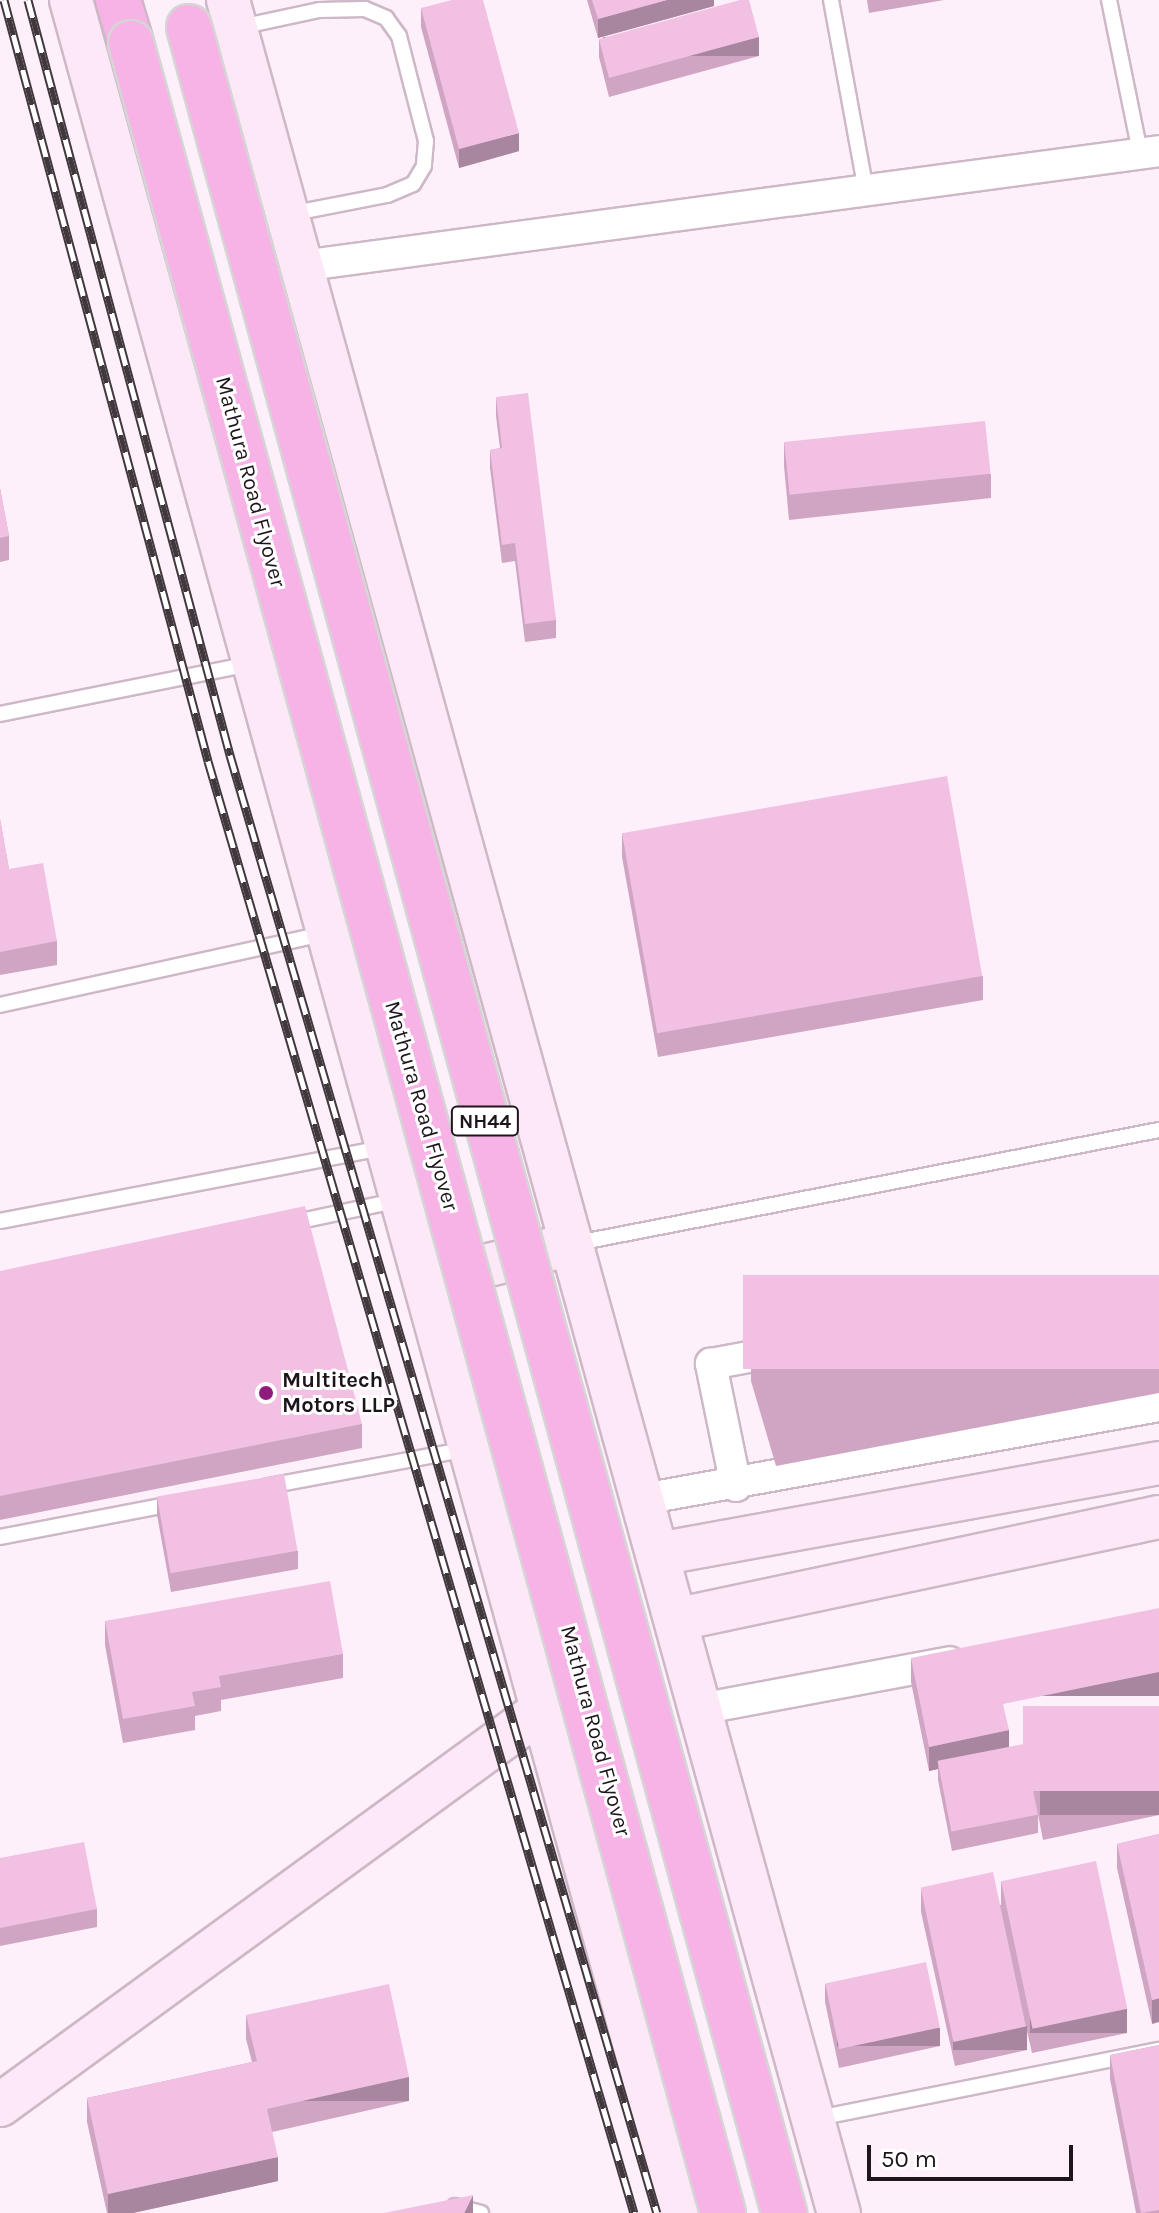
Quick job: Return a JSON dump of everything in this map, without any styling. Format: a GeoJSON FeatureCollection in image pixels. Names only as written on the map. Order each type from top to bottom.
{"type":"FeatureCollection","features":[{"type":"Feature","properties":{"kind":"highway","name":"Mathura Road Flyover"},"geometry":{"type":"LineString","coordinates":[[118,0],[299,671],[584,1688],[723,2213]]}},
{"type":"Feature","properties":{"kind":"highway","name":"NH44"},"geometry":{"type":"LineString","coordinates":[[182,0],[784,2213]]}},
{"type":"Feature","properties":{"kind":"main road"},"geometry":{"type":"LineString","coordinates":[[71,0],[681,2213]]}},
{"type":"Feature","properties":{"kind":"main road"},"geometry":{"type":"LineString","coordinates":[[232,14],[658,1554],[679,1619],[700,1709],[839,2213]]}},
{"type":"Feature","properties":{"kind":"main road"},"geometry":{"type":"LineString","coordinates":[[425,1281],[572,1244]]}},
{"type":"Feature","properties":{"kind":"main road"},"geometry":{"type":"LineString","coordinates":[[658,1554],[1159,1463]]}},
{"type":"Feature","properties":{"kind":"main road"},"geometry":{"type":"LineString","coordinates":[[679,1619],[1159,1517]]}},
{"type":"Feature","properties":{"kind":"main road"},"geometry":{"type":"LineString","coordinates":[[0,2105],[542,1710]]}},
{"type":"Feature","properties":{"kind":"street"},"geometry":{"type":"LineString","coordinates":[[301,266],[1150,152]]}},
{"type":"Feature","properties":{"kind":"street"},"geometry":{"type":"LineString","coordinates":[[736,1486],[711,1364],[834,1342]]}},
{"type":"Feature","properties":{"kind":"street"},"geometry":{"type":"LineString","coordinates":[[643,1499],[736,1486],[1159,1406]]}},
{"type":"Feature","properties":{"kind":"street"},"geometry":{"type":"LineString","coordinates":[[700,1709],[976,1657]]}},
{"type":"Feature","properties":{"kind":"lane"},"geometry":{"type":"LineString","coordinates":[[831,0],[866,190]]}},
{"type":"Feature","properties":{"kind":"lane"},"geometry":{"type":"LineString","coordinates":[[1109,0],[1150,152]]}},
{"type":"Feature","properties":{"kind":"lane"},"geometry":{"type":"LineString","coordinates":[[232,14],[365,9],[386,18],[399,36],[426,141],[424,166],[413,184],[387,195],[287,214]]}},
{"type":"Feature","properties":{"kind":"lane"},"geometry":{"type":"LineString","coordinates":[[0,714],[256,663]]}},
{"type":"Feature","properties":{"kind":"lane"},"geometry":{"type":"LineString","coordinates":[[0,1005],[329,932]]}},
{"type":"Feature","properties":{"kind":"lane"},"geometry":{"type":"LineString","coordinates":[[572,1244],[1159,1130]]}},
{"type":"Feature","properties":{"kind":"lane"},"geometry":{"type":"LineString","coordinates":[[0,1221],[388,1147]]}},
{"type":"Feature","properties":{"kind":"lane"},"geometry":{"type":"LineString","coordinates":[[275,1227],[402,1199]]}},
{"type":"Feature","properties":{"kind":"lane"},"geometry":{"type":"LineString","coordinates":[[258,1488],[471,1448]]}},
{"type":"Feature","properties":{"kind":"lane"},"geometry":{"type":"LineString","coordinates":[[0,1537],[198,1499]]}},
{"type":"Feature","properties":{"kind":"lane"},"geometry":{"type":"LineString","coordinates":[[813,2119],[1159,2050]]}},
{"type":"Feature","properties":{"kind":"lane"},"geometry":{"type":"LineString","coordinates":[[438,2207],[473,2208],[481,2213]]}},
{"type":"Feature","properties":{"kind":"building"},"geometry":{"type":"Polygon","coordinates":[[[452,0],[483,0],[519,133],[459,149],[421,8],[452,0]]]}},
{"type":"Feature","properties":{"kind":"building"},"geometry":{"type":"Polygon","coordinates":[[[592,0],[667,0],[598,19],[592,0]]]}},
{"type":"Feature","properties":{"kind":"building"},"geometry":{"type":"Polygon","coordinates":[[[749,0],[759,37],[609,78],[599,39],[749,0]]]}},
{"type":"Feature","properties":{"kind":"building"},"geometry":{"type":"Polygon","coordinates":[[[528,393],[556,620],[525,624],[515,543],[502,545],[490,450],[502,448],[496,397],[528,393]]]}},
{"type":"Feature","properties":{"kind":"building"},"geometry":{"type":"Polygon","coordinates":[[[985,421],[991,474],[790,495],[784,442],[985,421]]]}},
{"type":"Feature","properties":{"kind":"building"},"geometry":{"type":"Polygon","coordinates":[[[0,488],[9,536],[0,538],[0,488]]]}},
{"type":"Feature","properties":{"kind":"building"},"geometry":{"type":"Polygon","coordinates":[[[947,776],[982,976],[657,1033],[622,833],[947,776]]]}},
{"type":"Feature","properties":{"kind":"building"},"geometry":{"type":"Polygon","coordinates":[[[0,819],[9,869],[43,863],[57,941],[0,952],[0,819]]]}},
{"type":"Feature","properties":{"kind":"building"},"geometry":{"type":"Polygon","coordinates":[[[305,1206],[362,1424],[0,1496],[0,1271],[305,1206]]]}},
{"type":"Feature","properties":{"kind":"building"},"geometry":{"type":"Polygon","coordinates":[[[743,1275],[1159,1275],[1159,1369],[743,1369],[743,1275]]]}},
{"type":"Feature","properties":{"kind":"building"},"geometry":{"type":"Polygon","coordinates":[[[284,1474],[298,1551],[171,1573],[157,1496],[284,1474]]]}},
{"type":"Feature","properties":{"kind":"building"},"geometry":{"type":"Polygon","coordinates":[[[330,1581],[343,1654],[219,1676],[221,1687],[192,1692],[195,1706],[123,1719],[105,1621],[330,1581]]]}},
{"type":"Feature","properties":{"kind":"building"},"geometry":{"type":"Polygon","coordinates":[[[1159,1608],[1159,1672],[1003,1704],[1009,1730],[929,1747],[911,1658],[1159,1608]]]}},
{"type":"Feature","properties":{"kind":"building"},"geometry":{"type":"Polygon","coordinates":[[[1023,1706],[1159,1706],[1159,1791],[1023,1791],[1023,1706]]]}},
{"type":"Feature","properties":{"kind":"building"},"geometry":{"type":"Polygon","coordinates":[[[1024,1744],[1038,1815],[951,1831],[938,1761],[1024,1744]]]}},
{"type":"Feature","properties":{"kind":"building"},"geometry":{"type":"Polygon","coordinates":[[[1159,1834],[1159,1998],[1152,2000],[1117,1844],[1159,1834]]]}},
{"type":"Feature","properties":{"kind":"building"},"geometry":{"type":"Polygon","coordinates":[[[84,1842],[97,1909],[0,1928],[0,1858],[84,1842]]]}},
{"type":"Feature","properties":{"kind":"building"},"geometry":{"type":"Polygon","coordinates":[[[1096,1861],[1127,2009],[1033,2029],[1001,1881],[1096,1861]]]}},
{"type":"Feature","properties":{"kind":"building"},"geometry":{"type":"Polygon","coordinates":[[[993,1872],[1026,2027],[953,2042],[921,1887],[993,1872]]]}},
{"type":"Feature","properties":{"kind":"building"},"geometry":{"type":"Polygon","coordinates":[[[926,1962],[940,2028],[839,2049],[825,1983],[926,1962]]]}},
{"type":"Feature","properties":{"kind":"building"},"geometry":{"type":"Polygon","coordinates":[[[389,1984],[409,2077],[267,2109],[278,2157],[108,2194],[87,2098],[257,2061],[246,2015],[389,1984]]]}},
{"type":"Feature","properties":{"kind":"building"},"geometry":{"type":"Polygon","coordinates":[[[1159,2045],[1159,2210],[1141,2213],[1110,2055],[1159,2045]]]}},
{"type":"Feature","properties":{"kind":"building"},"geometry":{"type":"Polygon","coordinates":[[[473,2195],[464,2213],[384,2213],[473,2195]]]}},
{"type":"Feature","properties":{"kind":"railway"},"geometry":{"type":"LineString","coordinates":[[4,0],[208,761],[634,2213]]}},
{"type":"Feature","properties":{"kind":"railway"},"geometry":{"type":"LineString","coordinates":[[28,0],[230,755],[657,2213]]}},
{"type":"Feature","properties":{"kind":"place","name":"Multitech Motors LLP"},"geometry":{"type":"Point","coordinates":[266,1393]}}]}
